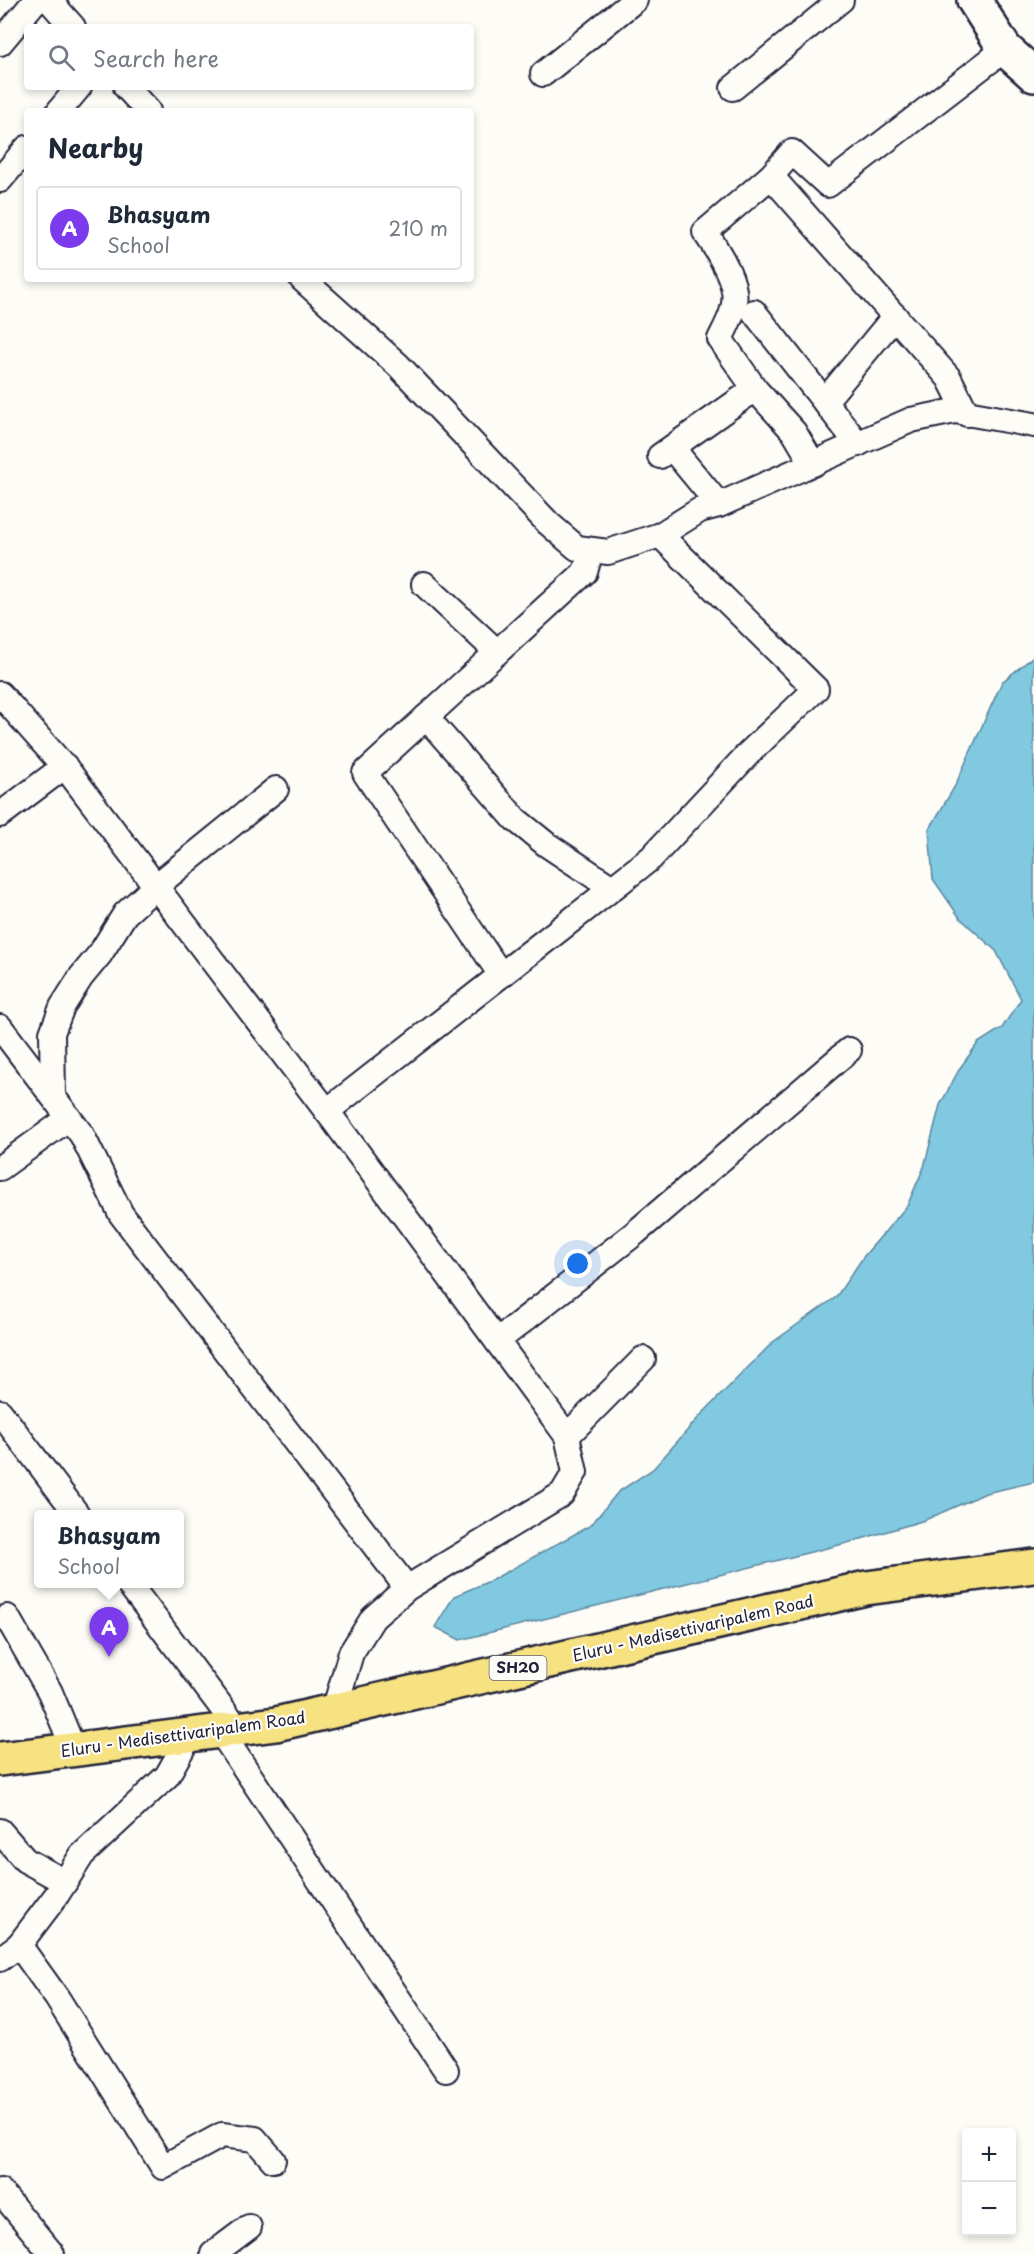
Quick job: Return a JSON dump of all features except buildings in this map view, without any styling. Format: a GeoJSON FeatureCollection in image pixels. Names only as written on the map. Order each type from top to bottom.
{"type":"FeatureCollection","features":[{"type":"Feature","properties":{"kind":"main road","name":"Eluru - Medisettivaripalem Road"},"geometry":{"type":"LineString","coordinates":[[0,1759],[276,1724],[866,1588],[1034,1566]]}},
{"type":"Feature","properties":{"kind":"street"},"geometry":{"type":"LineString","coordinates":[[0,43],[36,0]]}},
{"type":"Feature","properties":{"kind":"street"},"geometry":{"type":"LineString","coordinates":[[49,0],[70,24]]}},
{"type":"Feature","properties":{"kind":"street"},"geometry":{"type":"LineString","coordinates":[[543,74],[635,0]]}},
{"type":"Feature","properties":{"kind":"street"},"geometry":{"type":"LineString","coordinates":[[733,88],[841,0]]}},
{"type":"Feature","properties":{"kind":"street"},"geometry":{"type":"LineString","coordinates":[[974,0],[1005,50],[1034,75]]}},
{"type":"Feature","properties":{"kind":"street"},"geometry":{"type":"LineString","coordinates":[[813,464],[794,432],[755,389],[720,339],[731,318],[735,291],[716,247],[705,232],[771,176],[792,152],[828,185],[1005,50]]}},
{"type":"Feature","properties":{"kind":"street"},"geometry":{"type":"LineString","coordinates":[[61,108],[76,90]]}},
{"type":"Feature","properties":{"kind":"street"},"geometry":{"type":"LineString","coordinates":[[129,90],[145,108]]}},
{"type":"Feature","properties":{"kind":"street"},"geometry":{"type":"LineString","coordinates":[[0,180],[24,152]]}},
{"type":"Feature","properties":{"kind":"street"},"geometry":{"type":"LineString","coordinates":[[771,176],[949,378],[967,414]]}},
{"type":"Feature","properties":{"kind":"street"},"geometry":{"type":"LineString","coordinates":[[305,282],[398,365],[548,523],[577,548],[608,552],[660,535],[700,510],[719,505],[911,420],[955,411],[1034,425]]}},
{"type":"Feature","properties":{"kind":"street"},"geometry":{"type":"LineString","coordinates":[[754,312],[858,444]]}},
{"type":"Feature","properties":{"kind":"street"},"geometry":{"type":"LineString","coordinates":[[825,401],[896,316]]}},
{"type":"Feature","properties":{"kind":"street"},"geometry":{"type":"LineString","coordinates":[[719,505],[666,452],[755,389]]}},
{"type":"Feature","properties":{"kind":"street"},"geometry":{"type":"LineString","coordinates":[[327,1111],[651,858],[749,753],[816,689],[660,535]]}},
{"type":"Feature","properties":{"kind":"street"},"geometry":{"type":"LineString","coordinates":[[501,975],[365,773],[585,572],[591,550]]}},
{"type":"Feature","properties":{"kind":"street"},"geometry":{"type":"LineString","coordinates":[[424,584],[497,652]]}},
{"type":"Feature","properties":{"kind":"street"},"geometry":{"type":"LineString","coordinates":[[0,694],[64,766],[156,885],[327,1111],[567,1436],[575,1472],[562,1494],[407,1588],[373,1618],[351,1653],[334,1711]]}},
{"type":"Feature","properties":{"kind":"street"},"geometry":{"type":"LineString","coordinates":[[426,717],[515,819],[546,844],[612,888]]}},
{"type":"Feature","properties":{"kind":"street"},"geometry":{"type":"LineString","coordinates":[[0,815],[64,766]]}},
{"type":"Feature","properties":{"kind":"street"},"geometry":{"type":"LineString","coordinates":[[53,1096],[52,1033],[62,1007],[81,977],[100,954],[124,914],[156,885],[276,789]]}},
{"type":"Feature","properties":{"kind":"street"},"geometry":{"type":"LineString","coordinates":[[4,1040],[53,1096],[82,1135],[121,1214],[407,1588]]}},
{"type":"Feature","properties":{"kind":"street"},"geometry":{"type":"LineString","coordinates":[[497,1341],[635,1233],[849,1050]]}},
{"type":"Feature","properties":{"kind":"street"},"geometry":{"type":"LineString","coordinates":[[0,1168],[69,1118]]}},
{"type":"Feature","properties":{"kind":"street"},"geometry":{"type":"LineString","coordinates":[[567,1436],[643,1359]]}},
{"type":"Feature","properties":{"kind":"street"},"geometry":{"type":"LineString","coordinates":[[0,1412],[73,1510]]}},
{"type":"Feature","properties":{"kind":"street"},"geometry":{"type":"LineString","coordinates":[[131,1588],[216,1732],[446,2070]]}},
{"type":"Feature","properties":{"kind":"street"},"geometry":{"type":"LineString","coordinates":[[7,1617],[50,1692],[74,1750]]}},
{"type":"Feature","properties":{"kind":"street"},"geometry":{"type":"LineString","coordinates":[[216,1732],[82,1855],[65,1882],[10,1952],[57,1998],[163,2167],[222,2134],[255,2139],[273,2160]]}},
{"type":"Feature","properties":{"kind":"street"},"geometry":{"type":"LineString","coordinates":[[0,1832],[25,1860],[65,1882]]}},
{"type":"Feature","properties":{"kind":"street"},"geometry":{"type":"LineString","coordinates":[[0,2191],[52,2254]]}},
{"type":"Feature","properties":{"kind":"street"},"geometry":{"type":"LineString","coordinates":[[213,2254],[249,2227]]}},
{"type":"Feature","properties":{"kind":"water"},"geometry":{"type":"Polygon","coordinates":[[[1034,656],[1034,1482],[986,1493],[925,1520],[851,1542],[460,1640],[435,1627],[454,1596],[492,1580],[591,1525],[618,1492],[653,1469],[700,1416],[773,1342],[836,1297],[864,1256],[907,1206],[924,1167],[940,1105],[960,1068],[978,1043],[1002,1028],[1021,999],[996,951],[960,918],[933,879],[929,830],[955,786],[1002,682],[1034,656]]]}},
{"type":"Feature","properties":{"kind":"place","name":"Bhasyam"},"geometry":{"type":"Point","coordinates":[109,1657]}}]}
